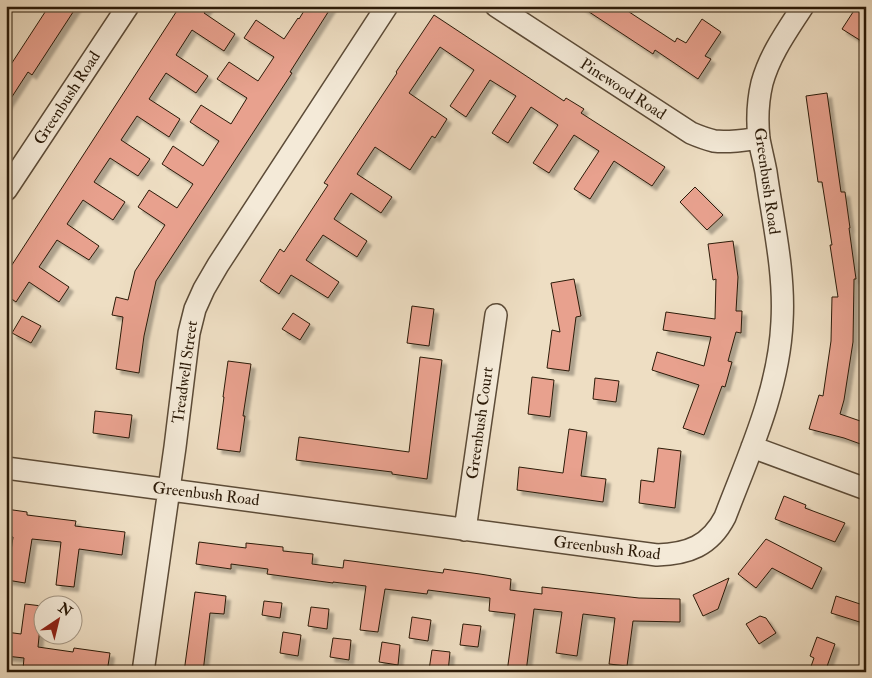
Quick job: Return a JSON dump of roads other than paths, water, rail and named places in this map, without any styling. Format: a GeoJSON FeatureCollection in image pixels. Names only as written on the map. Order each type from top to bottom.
{"type":"FeatureCollection","features":[{"type":"Feature","properties":{"kind":"street","name":"Greenbush Road"},"geometry":{"type":"LineString","coordinates":[[6,190],[128,6]]}},
{"type":"Feature","properties":{"kind":"street","name":"Treadwell Street"},"geometry":{"type":"LineString","coordinates":[[143,672],[189,333],[195,309],[204,288],[218,265],[387,6]]}},
{"type":"Feature","properties":{"kind":"street","name":"Pinewood Road"},"geometry":{"type":"LineString","coordinates":[[496,6],[691,133],[716,141],[740,141],[759,138]]}},
{"type":"Feature","properties":{"kind":"street","name":"Greenbush Road"},"geometry":{"type":"LineString","coordinates":[[6,468],[657,555],[674,555],[704,543],[721,525],[725,517],[766,409],[780,349],[783,296],[778,252],[759,138],[760,94],[767,69],[776,48],[803,6]]}},
{"type":"Feature","properties":{"kind":"street","name":"Greenbush Court"},"geometry":{"type":"LineString","coordinates":[[465,530],[496,316]]}},
{"type":"Feature","properties":{"kind":"street"},"geometry":{"type":"LineString","coordinates":[[752,446],[866,489]]}}]}
